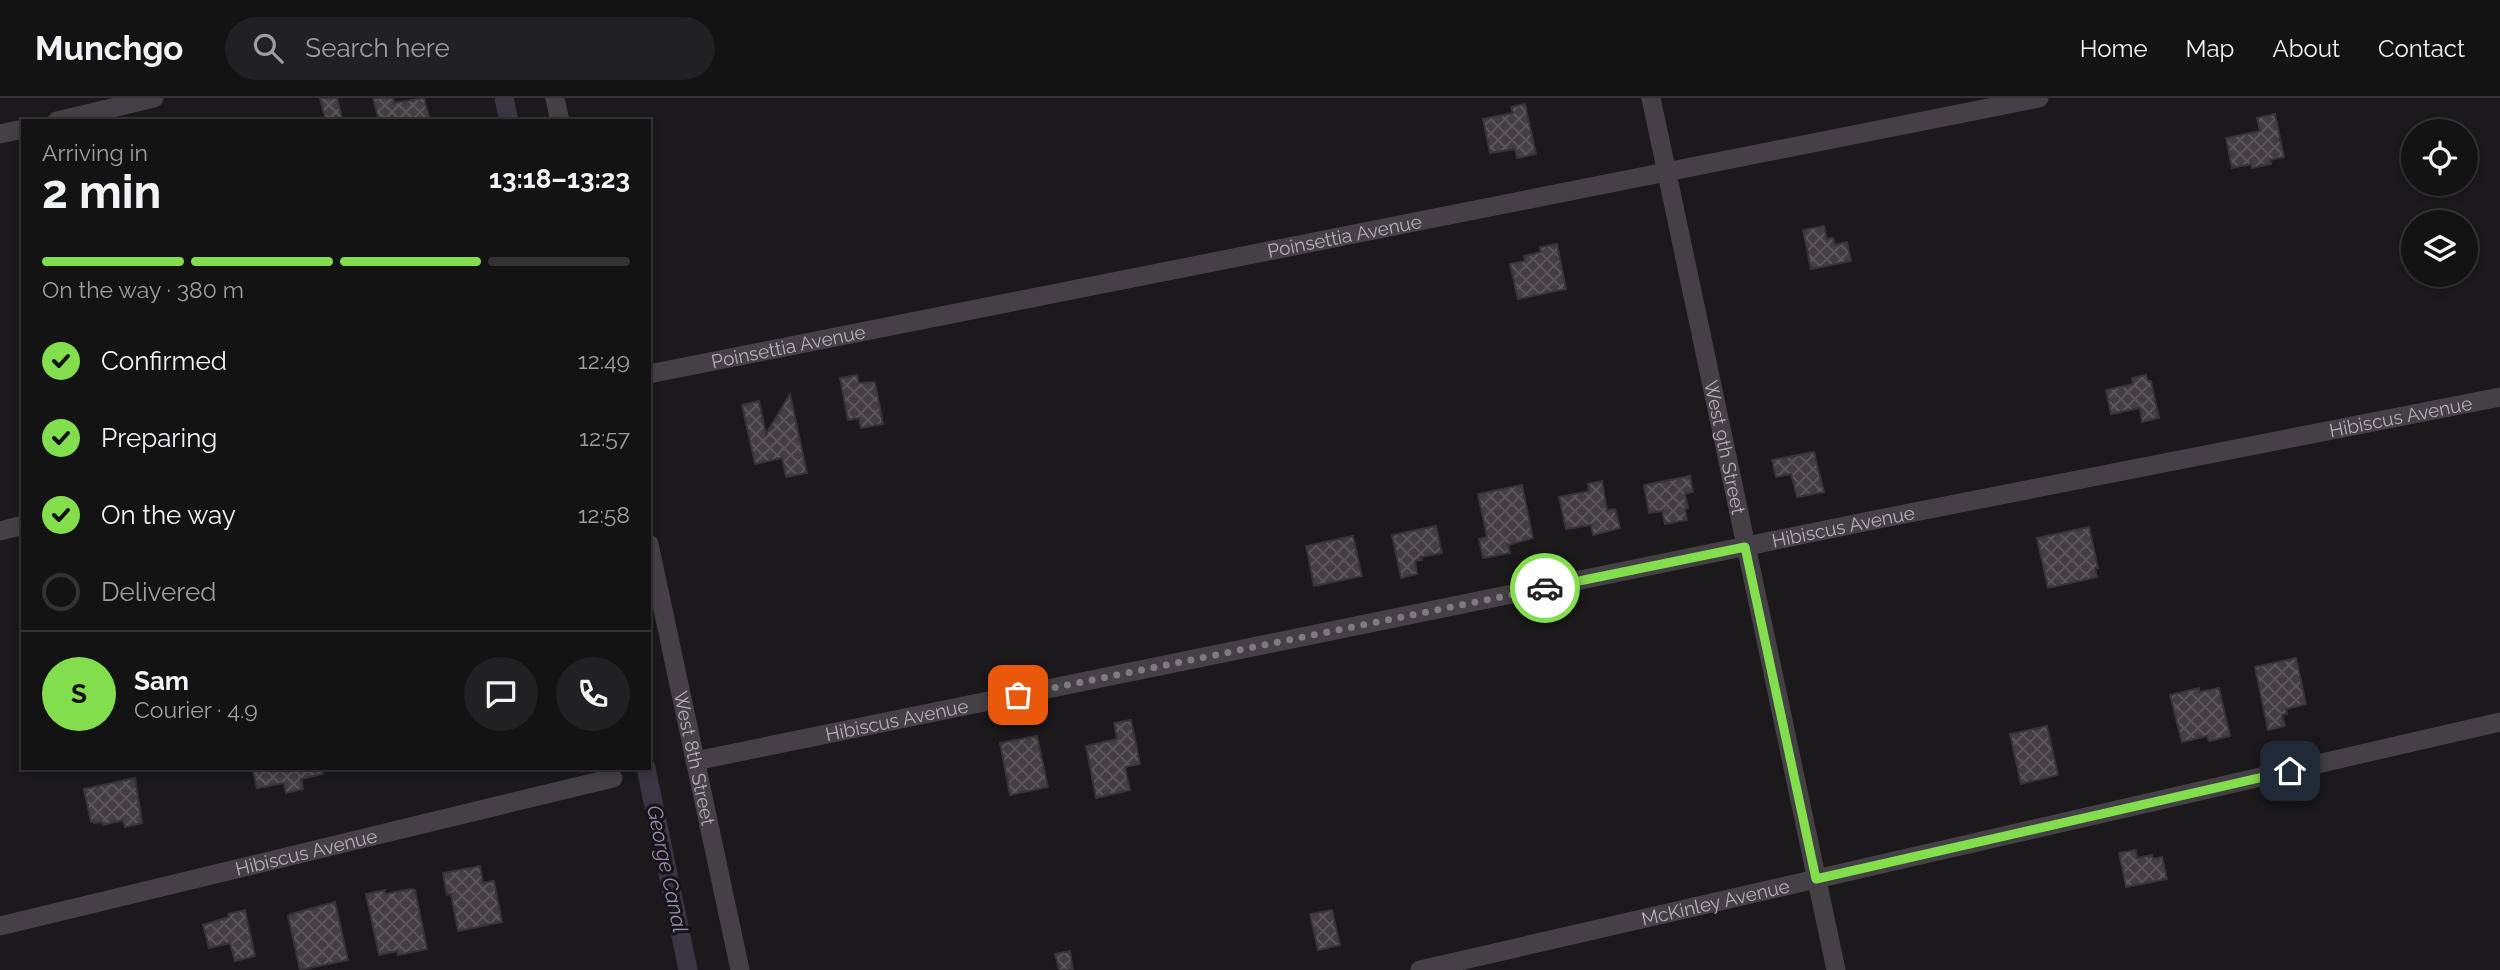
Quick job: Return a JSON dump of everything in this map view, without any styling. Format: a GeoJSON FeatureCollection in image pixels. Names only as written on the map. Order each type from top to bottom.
{"type":"FeatureCollection","features":[{"type":"Feature","properties":{"kind":"street"},"geometry":{"type":"LineString","coordinates":[[65,119],[154,98]]}},
{"type":"Feature","properties":{"kind":"street"},"geometry":{"type":"LineString","coordinates":[[555,98],[560,119]]}},
{"type":"Feature","properties":{"kind":"street","name":"West 9th Street"},"geometry":{"type":"LineString","coordinates":[[1651,98],[1836,970]]}},
{"type":"Feature","properties":{"kind":"street","name":"Poinsettia Avenue"},"geometry":{"type":"LineString","coordinates":[[651,374],[2039,98]]}},
{"type":"Feature","properties":{"kind":"street"},"geometry":{"type":"LineString","coordinates":[[0,134],[21,129]]}},
{"type":"Feature","properties":{"kind":"street","name":"Hibiscus Avenue"},"geometry":{"type":"LineString","coordinates":[[695,761],[1745,547],[2500,397]]}},
{"type":"Feature","properties":{"kind":"street"},"geometry":{"type":"LineString","coordinates":[[0,531],[21,526]]}},
{"type":"Feature","properties":{"kind":"street","name":"West 8th Street"},"geometry":{"type":"LineString","coordinates":[[651,553],[740,970]]}},
{"type":"Feature","properties":{"kind":"street","name":"McKinley Avenue"},"geometry":{"type":"LineString","coordinates":[[1420,970],[2500,722]]}},
{"type":"Feature","properties":{"kind":"street","name":"Hibiscus Avenue"},"geometry":{"type":"LineString","coordinates":[[0,926],[613,778]]}},
{"type":"Feature","properties":{"kind":"building"},"geometry":{"type":"Polygon","coordinates":[[[320,98],[337,98],[342,119],[325,119],[320,98]]]}},
{"type":"Feature","properties":{"kind":"building"},"geometry":{"type":"Polygon","coordinates":[[[373,98],[393,98],[394,103],[424,98],[429,119],[378,119],[373,98]]]}},
{"type":"Feature","properties":{"kind":"building"},"geometry":{"type":"Polygon","coordinates":[[[1525,104],[1536,154],[1517,158],[1515,149],[1490,153],[1483,119],[1513,113],[1511,107],[1525,104]]]}},
{"type":"Feature","properties":{"kind":"building"},"geometry":{"type":"Polygon","coordinates":[[[2275,114],[2284,157],[2270,160],[2271,164],[2232,168],[2226,138],[2260,131],[2257,118],[2275,114]]]}},
{"type":"Feature","properties":{"kind":"building"},"geometry":{"type":"Polygon","coordinates":[[[1824,226],[1827,239],[1833,238],[1835,245],[1847,242],[1851,261],[1811,269],[1803,230],[1824,226]]]}},
{"type":"Feature","properties":{"kind":"building"},"geometry":{"type":"Polygon","coordinates":[[[1557,244],[1566,289],[1518,299],[1510,264],[1525,261],[1524,256],[1541,252],[1540,247],[1557,244]]]}},
{"type":"Feature","properties":{"kind":"building"},"geometry":{"type":"Polygon","coordinates":[[[857,375],[859,383],[875,382],[883,424],[861,428],[859,418],[848,420],[840,378],[857,375]]]}},
{"type":"Feature","properties":{"kind":"building"},"geometry":{"type":"Polygon","coordinates":[[[2146,375],[2148,381],[2151,381],[2159,418],[2142,422],[2140,408],[2111,414],[2106,390],[2133,384],[2132,378],[2146,375]]]}},
{"type":"Feature","properties":{"kind":"building"},"geometry":{"type":"Polygon","coordinates":[[[790,394],[807,473],[786,477],[782,458],[755,464],[742,405],[759,401],[766,434],[790,394]]]}},
{"type":"Feature","properties":{"kind":"building"},"geometry":{"type":"Polygon","coordinates":[[[1814,452],[1824,492],[1797,497],[1791,474],[1776,477],[1772,460],[1814,452]]]}},
{"type":"Feature","properties":{"kind":"building"},"geometry":{"type":"Polygon","coordinates":[[[1690,476],[1693,492],[1685,494],[1687,520],[1665,524],[1662,511],[1649,513],[1644,485],[1690,476]]]}},
{"type":"Feature","properties":{"kind":"building"},"geometry":{"type":"Polygon","coordinates":[[[1602,481],[1607,510],[1615,509],[1620,528],[1593,535],[1591,525],[1566,529],[1559,497],[1589,491],[1588,484],[1602,481]]]}},
{"type":"Feature","properties":{"kind":"building"},"geometry":{"type":"Polygon","coordinates":[[[1522,485],[1533,538],[1508,545],[1510,553],[1483,558],[1479,539],[1487,537],[1478,494],[1522,485]]]}},
{"type":"Feature","properties":{"kind":"building"},"geometry":{"type":"Polygon","coordinates":[[[1436,526],[1442,553],[1421,557],[1422,560],[1415,561],[1417,574],[1401,578],[1392,535],[1436,526]]]}},
{"type":"Feature","properties":{"kind":"building"},"geometry":{"type":"Polygon","coordinates":[[[2089,527],[2098,568],[2095,568],[2097,577],[2048,588],[2037,538],[2089,527]]]}},
{"type":"Feature","properties":{"kind":"building"},"geometry":{"type":"Polygon","coordinates":[[[1353,536],[1362,576],[1314,586],[1306,546],[1353,536]]]}},
{"type":"Feature","properties":{"kind":"building"},"geometry":{"type":"Polygon","coordinates":[[[2296,658],[2306,704],[2286,709],[2287,714],[2282,715],[2285,726],[2268,730],[2255,667],[2296,658]]]}},
{"type":"Feature","properties":{"kind":"building"},"geometry":{"type":"Polygon","coordinates":[[[2199,688],[2199,692],[2219,688],[2230,736],[2209,741],[2207,736],[2182,742],[2170,695],[2199,688]]]}},
{"type":"Feature","properties":{"kind":"building"},"geometry":{"type":"Polygon","coordinates":[[[1131,720],[1140,764],[1125,767],[1130,790],[1096,798],[1086,746],[1117,739],[1114,723],[1131,720]]]}},
{"type":"Feature","properties":{"kind":"building"},"geometry":{"type":"Polygon","coordinates":[[[2047,726],[2058,775],[2021,784],[2010,734],[2047,726]]]}},
{"type":"Feature","properties":{"kind":"building"},"geometry":{"type":"Polygon","coordinates":[[[1037,736],[1048,787],[1010,795],[1000,743],[1037,736]]]}},
{"type":"Feature","properties":{"kind":"building"},"geometry":{"type":"Polygon","coordinates":[[[252,770],[322,770],[323,774],[301,779],[303,789],[286,793],[284,783],[257,788],[252,770]]]}},
{"type":"Feature","properties":{"kind":"building"},"geometry":{"type":"Polygon","coordinates":[[[135,778],[142,823],[125,827],[123,820],[103,825],[102,822],[91,822],[84,789],[135,778]]]}},
{"type":"Feature","properties":{"kind":"building"},"geometry":{"type":"Polygon","coordinates":[[[2136,850],[2137,858],[2152,855],[2153,859],[2162,857],[2167,879],[2126,887],[2119,853],[2136,850]]]}},
{"type":"Feature","properties":{"kind":"building"},"geometry":{"type":"Polygon","coordinates":[[[480,866],[483,883],[494,881],[502,922],[458,931],[451,894],[447,895],[443,873],[480,866]]]}},
{"type":"Feature","properties":{"kind":"building"},"geometry":{"type":"Polygon","coordinates":[[[415,890],[427,949],[398,955],[397,951],[379,955],[366,894],[415,890]]]}},
{"type":"Feature","properties":{"kind":"building"},"geometry":{"type":"Polygon","coordinates":[[[335,902],[348,960],[300,970],[288,916],[335,902]]]}},
{"type":"Feature","properties":{"kind":"building"},"geometry":{"type":"Polygon","coordinates":[[[245,910],[255,956],[235,961],[230,943],[209,948],[203,925],[245,910]]]}},
{"type":"Feature","properties":{"kind":"building"},"geometry":{"type":"Polygon","coordinates":[[[1332,910],[1340,945],[1318,950],[1310,914],[1332,910]]]}},
{"type":"Feature","properties":{"kind":"building"},"geometry":{"type":"Polygon","coordinates":[[[1070,951],[1073,970],[1059,970],[1055,954],[1070,951]]]}},
{"type":"Feature","properties":{"kind":"waterway","name":"George Canal"},"geometry":{"type":"LineString","coordinates":[[504,98],[509,119]]}},
{"type":"Feature","properties":{"kind":"waterway","name":"George Canal"},"geometry":{"type":"LineString","coordinates":[[646,770],[688,970]]}},
{"type":"Feature","properties":{"kind":"way so far"},"geometry":{"type":"LineString","coordinates":[[1018,695],[1545,588]]}},
{"type":"Feature","properties":{"kind":"route"},"geometry":{"type":"LineString","coordinates":[[1545,588],[1745,547],[1816,879],[2290,771]]}}]}
